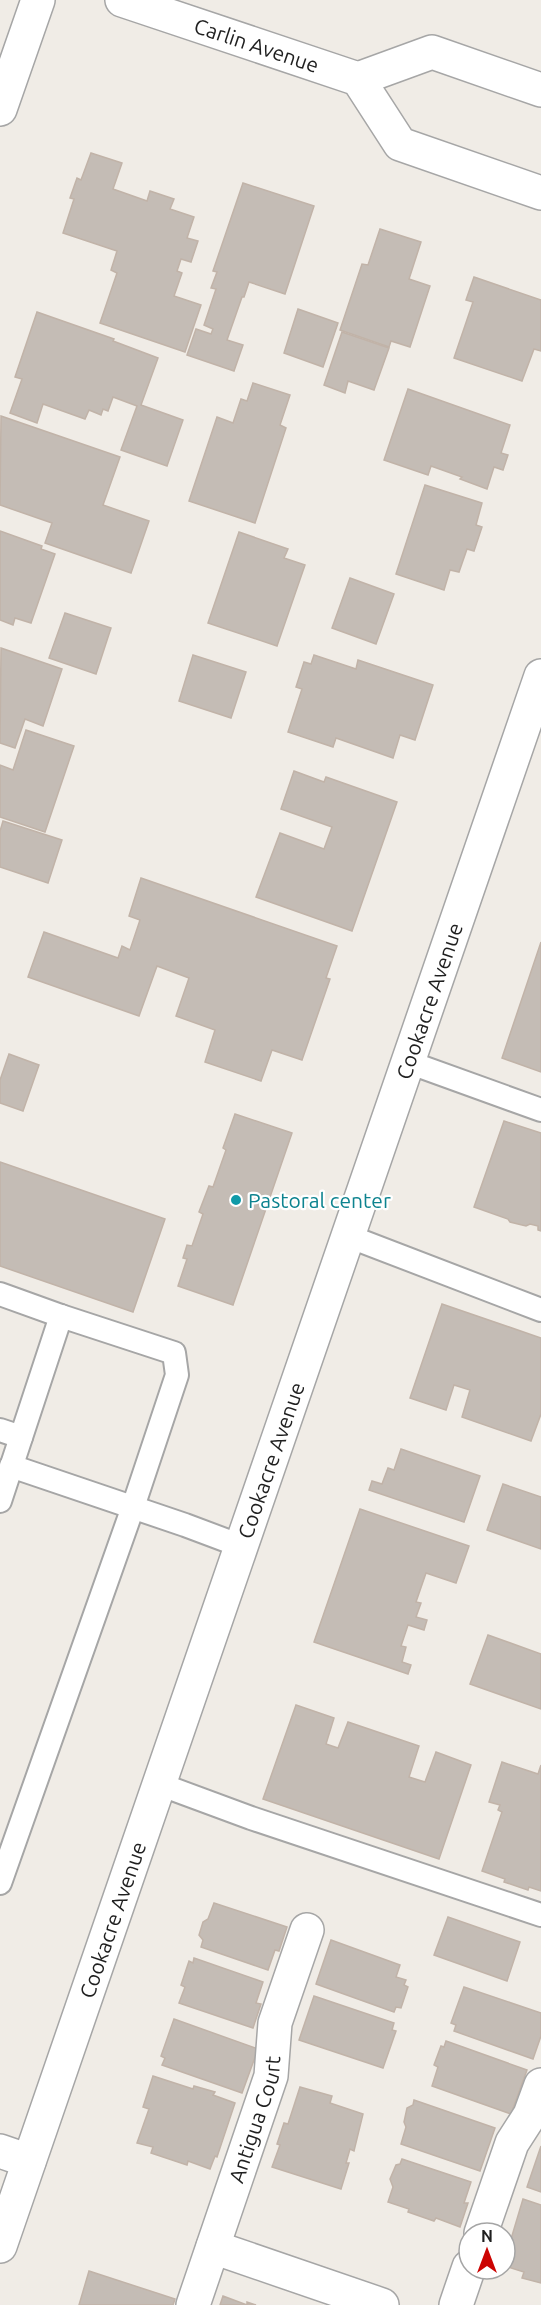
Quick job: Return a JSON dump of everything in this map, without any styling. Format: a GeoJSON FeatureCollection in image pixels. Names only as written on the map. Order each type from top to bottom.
{"type":"FeatureCollection","features":[{"type":"Feature","properties":{"kind":"street"},"geometry":{"type":"LineString","coordinates":[[0,109],[38,0]]}},
{"type":"Feature","properties":{"kind":"street","name":"Carlin Avenue"},"geometry":{"type":"LineString","coordinates":[[127,1],[358,79]]}},
{"type":"Feature","properties":{"kind":"street"},"geometry":{"type":"LineString","coordinates":[[541,90],[432,52],[358,79],[400,144],[541,193]]}},
{"type":"Feature","properties":{"kind":"street","name":"Cookacre Avenue"},"geometry":{"type":"LineString","coordinates":[[0,2246],[15,2156],[159,1784],[541,676]]}},
{"type":"Feature","properties":{"kind":"street","name":"Antigua Court"},"geometry":{"type":"LineString","coordinates":[[193,2305],[272,2076],[275,2023],[307,1930]]}},
{"type":"Feature","properties":{"kind":"street"},"geometry":{"type":"LineString","coordinates":[[485,2221],[512,2143],[530,2115],[541,2085]]}},
{"type":"Feature","properties":{"kind":"street"},"geometry":{"type":"LineString","coordinates":[[213,2247],[382,2305]]}},
{"type":"Feature","properties":{"kind":"street"},"geometry":{"type":"LineString","coordinates":[[456,2305],[464,2281]]}},
{"type":"Feature","properties":{"kind":"lane"},"geometry":{"type":"LineString","coordinates":[[408,1062],[541,1110]]}},
{"type":"Feature","properties":{"kind":"lane"},"geometry":{"type":"LineString","coordinates":[[348,1236],[541,1310]]}},
{"type":"Feature","properties":{"kind":"lane"},"geometry":{"type":"LineString","coordinates":[[0,1294],[174,1353],[177,1375],[133,1507],[0,1883]]}},
{"type":"Feature","properties":{"kind":"lane"},"geometry":{"type":"LineString","coordinates":[[0,1501],[11,1466],[11,1433],[61,1316]]}},
{"type":"Feature","properties":{"kind":"lane"},"geometry":{"type":"LineString","coordinates":[[11,1466],[241,1546]]}},
{"type":"Feature","properties":{"kind":"lane"},"geometry":{"type":"LineString","coordinates":[[159,1784],[252,1818],[541,1915]]}},
{"type":"Feature","properties":{"kind":"building"},"geometry":{"type":"Polygon","coordinates":[[[91,153],[122,163],[113,189],[147,201],[150,191],[174,199],[170,209],[194,217],[187,238],[198,241],[191,262],[181,259],[177,271],[182,273],[174,296],[201,305],[185,352],[100,323],[117,273],[111,270],[117,251],[63,233],[74,199],[70,198],[77,178],[81,180],[91,153]]]}},
{"type":"Feature","properties":{"kind":"building"},"geometry":{"type":"Polygon","coordinates":[[[243,183],[314,206],[285,294],[249,282],[227,340],[243,345],[234,371],[187,355],[196,329],[211,334],[213,329],[204,325],[216,289],[211,288],[217,272],[213,271],[243,183]]]}},
{"type":"Feature","properties":{"kind":"building"},"geometry":{"type":"Polygon","coordinates":[[[380,229],[421,242],[409,279],[430,286],[410,347],[391,341],[389,347],[340,330],[362,264],[368,265],[380,229]]]}},
{"type":"Feature","properties":{"kind":"building"},"geometry":{"type":"Polygon","coordinates":[[[474,277],[541,300],[541,351],[534,349],[522,381],[454,358],[473,302],[466,300],[474,277]]]}},
{"type":"Feature","properties":{"kind":"building"},"geometry":{"type":"Polygon","coordinates":[[[298,309],[338,323],[323,367],[284,353],[298,309]]]}},
{"type":"Feature","properties":{"kind":"building"},"geometry":{"type":"Polygon","coordinates":[[[37,312],[114,339],[113,341],[158,358],[141,405],[183,420],[167,466],[121,450],[137,406],[113,397],[108,411],[103,409],[101,415],[89,410],[85,419],[43,404],[37,423],[10,413],[22,379],[15,377],[37,312]]]}},
{"type":"Feature","properties":{"kind":"building"},"geometry":{"type":"Polygon","coordinates":[[[342,332],[389,348],[374,390],[348,381],[345,393],[324,385],[342,332]]]}},
{"type":"Feature","properties":{"kind":"building"},"geometry":{"type":"Polygon","coordinates":[[[253,383],[290,395],[280,425],[286,428],[255,523],[189,501],[217,417],[233,423],[241,399],[247,401],[253,383]]]}},
{"type":"Feature","properties":{"kind":"building"},"geometry":{"type":"Polygon","coordinates":[[[408,389],[510,425],[501,453],[508,455],[503,470],[494,467],[487,489],[431,466],[428,475],[384,460],[408,389]]]}},
{"type":"Feature","properties":{"kind":"building"},"geometry":{"type":"Polygon","coordinates":[[[1,416],[120,457],[103,505],[149,521],[131,573],[45,543],[52,523],[0,505],[1,416]]]}},
{"type":"Feature","properties":{"kind":"building"},"geometry":{"type":"Polygon","coordinates":[[[425,485],[482,503],[476,525],[482,527],[474,551],[467,549],[459,572],[450,570],[444,590],[396,574],[425,485]]]}},
{"type":"Feature","properties":{"kind":"building"},"geometry":{"type":"Polygon","coordinates":[[[0,531],[42,546],[41,549],[55,554],[31,623],[15,618],[13,625],[0,620],[0,531]]]}},
{"type":"Feature","properties":{"kind":"building"},"geometry":{"type":"Polygon","coordinates":[[[239,532],[288,549],[284,558],[305,565],[277,646],[208,623],[239,532]]]}},
{"type":"Feature","properties":{"kind":"building"},"geometry":{"type":"Polygon","coordinates":[[[350,578],[394,594],[376,644],[332,628],[350,578]]]}},
{"type":"Feature","properties":{"kind":"building"},"geometry":{"type":"Polygon","coordinates":[[[65,613],[111,628],[96,674],[49,658],[65,613]]]}},
{"type":"Feature","properties":{"kind":"building"},"geometry":{"type":"Polygon","coordinates":[[[1,648],[62,669],[43,726],[25,719],[15,748],[0,743],[1,648]]]}},
{"type":"Feature","properties":{"kind":"building"},"geometry":{"type":"Polygon","coordinates":[[[193,655],[246,672],[231,718],[179,701],[193,655]]]}},
{"type":"Feature","properties":{"kind":"building"},"geometry":{"type":"Polygon","coordinates":[[[314,655],[356,669],[358,660],[433,685],[415,740],[400,735],[393,758],[336,738],[333,747],[288,732],[302,689],[296,687],[304,662],[311,664],[314,655]]]}},
{"type":"Feature","properties":{"kind":"building"},"geometry":{"type":"Polygon","coordinates":[[[26,730],[74,746],[45,832],[0,817],[0,765],[13,770],[26,730]]]}},
{"type":"Feature","properties":{"kind":"building"},"geometry":{"type":"Polygon","coordinates":[[[294,771],[324,782],[326,777],[397,802],[352,931],[256,897],[280,833],[324,849],[332,827],[281,809],[294,771]]]}},
{"type":"Feature","properties":{"kind":"building"},"geometry":{"type":"Polygon","coordinates":[[[3,821],[62,840],[48,883],[0,867],[0,831],[3,821]]]}},
{"type":"Feature","properties":{"kind":"building"},"geometry":{"type":"Polygon","coordinates":[[[141,878],[337,946],[326,978],[330,979],[302,1060],[272,1050],[261,1081],[205,1062],[215,1030],[176,1016],[189,978],[157,966],[139,1016],[28,977],[44,932],[118,958],[122,946],[130,950],[140,920],[129,916],[141,878]]]}},
{"type":"Feature","properties":{"kind":"building"},"geometry":{"type":"Polygon","coordinates":[[[541,942],[541,1072],[502,1058],[541,942]]]}},
{"type":"Feature","properties":{"kind":"building"},"geometry":{"type":"Polygon","coordinates":[[[9,1054],[39,1065],[23,1111],[0,1103],[0,1080],[9,1054]]]}},
{"type":"Feature","properties":{"kind":"building","name":"Pastoral center"},"geometry":{"type":"Polygon","coordinates":[[[235,1114],[292,1133],[233,1305],[178,1286],[187,1259],[183,1258],[187,1245],[192,1246],[203,1214],[199,1212],[209,1186],[213,1187],[235,1114]]]}},
{"type":"Feature","properties":{"kind":"building"},"geometry":{"type":"Polygon","coordinates":[[[504,1121],[541,1133],[541,1231],[538,1230],[538,1226],[510,1222],[508,1219],[474,1207],[504,1121]]]}},
{"type":"Feature","properties":{"kind":"building"},"geometry":{"type":"Polygon","coordinates":[[[0,1162],[165,1219],[133,1312],[0,1266],[0,1162]]]}},
{"type":"Feature","properties":{"kind":"building"},"geometry":{"type":"Polygon","coordinates":[[[442,1304],[541,1338],[541,1414],[531,1441],[462,1417],[470,1390],[454,1385],[446,1410],[410,1398],[442,1304]]]}},
{"type":"Feature","properties":{"kind":"building"},"geometry":{"type":"Polygon","coordinates":[[[401,1449],[480,1476],[464,1522],[369,1490],[372,1481],[382,1484],[388,1468],[394,1470],[401,1449]]]}},
{"type":"Feature","properties":{"kind":"building"},"geometry":{"type":"Polygon","coordinates":[[[503,1484],[541,1497],[541,1549],[487,1530],[503,1484]]]}},
{"type":"Feature","properties":{"kind":"building"},"geometry":{"type":"Polygon","coordinates":[[[360,1509],[469,1546],[456,1583],[426,1573],[416,1602],[421,1603],[416,1617],[427,1620],[424,1630],[408,1625],[401,1646],[406,1647],[402,1662],[411,1665],[408,1674],[314,1642],[360,1509]]]}},
{"type":"Feature","properties":{"kind":"building"},"geometry":{"type":"Polygon","coordinates":[[[488,1635],[541,1654],[541,1709],[470,1684],[488,1635]]]}},
{"type":"Feature","properties":{"kind":"building"},"geometry":{"type":"Polygon","coordinates":[[[296,1705],[334,1718],[326,1744],[338,1748],[348,1722],[419,1746],[409,1777],[425,1782],[436,1752],[471,1765],[439,1859],[263,1799],[296,1705]]]}},
{"type":"Feature","properties":{"kind":"building"},"geometry":{"type":"Polygon","coordinates":[[[502,1762],[538,1774],[541,1765],[541,1891],[529,1887],[528,1890],[504,1882],[505,1879],[482,1871],[502,1812],[498,1810],[500,1805],[489,1802],[502,1762]]]}},
{"type":"Feature","properties":{"kind":"building"},"geometry":{"type":"Polygon","coordinates":[[[214,1903],[287,1927],[279,1951],[275,1950],[268,1970],[201,1947],[203,1940],[199,1935],[203,1922],[208,1919],[214,1903]]]}},
{"type":"Feature","properties":{"kind":"building"},"geometry":{"type":"Polygon","coordinates":[[[448,1917],[520,1942],[507,1981],[434,1955],[448,1917]]]}},
{"type":"Feature","properties":{"kind":"building"},"geometry":{"type":"Polygon","coordinates":[[[331,1940],[400,1965],[396,1977],[406,1980],[404,1985],[408,1987],[401,2008],[396,2007],[394,2012],[316,1984],[331,1940]]]}},
{"type":"Feature","properties":{"kind":"building"},"geometry":{"type":"Polygon","coordinates":[[[194,1958],[263,1982],[256,2003],[261,2004],[253,2028],[179,2003],[185,1987],[181,1985],[189,1961],[193,1963],[194,1958]]]}},
{"type":"Feature","properties":{"kind":"building"},"geometry":{"type":"Polygon","coordinates":[[[464,1987],[541,2013],[541,2036],[533,2059],[454,2031],[456,2025],[451,2023],[464,1987]]]}},
{"type":"Feature","properties":{"kind":"building"},"geometry":{"type":"Polygon","coordinates":[[[314,1996],[394,2023],[392,2030],[396,2031],[383,2068],[299,2040],[314,1996]]]}},
{"type":"Feature","properties":{"kind":"building"},"geometry":{"type":"Polygon","coordinates":[[[174,2019],[258,2049],[242,2093],[162,2065],[165,2058],[161,2056],[174,2019]]]}},
{"type":"Feature","properties":{"kind":"building"},"geometry":{"type":"Polygon","coordinates":[[[446,2041],[527,2070],[511,2114],[432,2086],[438,2067],[434,2065],[441,2046],[444,2047],[446,2041]]]}},
{"type":"Feature","properties":{"kind":"building"},"geometry":{"type":"Polygon","coordinates":[[[153,2076],[193,2089],[194,2086],[215,2092],[213,2095],[235,2103],[217,2157],[215,2156],[210,2169],[188,2161],[187,2165],[151,2153],[153,2147],[137,2143],[149,2109],[143,2107],[153,2076]]]}},
{"type":"Feature","properties":{"kind":"building"},"geometry":{"type":"Polygon","coordinates":[[[300,2087],[332,2096],[330,2103],[363,2114],[354,2151],[350,2149],[346,2163],[349,2163],[341,2189],[272,2167],[280,2145],[277,2144],[284,2123],[288,2124],[300,2087]]]}},
{"type":"Feature","properties":{"kind":"building"},"geometry":{"type":"Polygon","coordinates":[[[414,2100],[495,2128],[480,2171],[401,2144],[406,2127],[404,2122],[407,2108],[413,2105],[414,2100]]]}},
{"type":"Feature","properties":{"kind":"building"},"geometry":{"type":"Polygon","coordinates":[[[541,2146],[541,2192],[527,2187],[541,2146]]]}},
{"type":"Feature","properties":{"kind":"building"},"geometry":{"type":"Polygon","coordinates":[[[402,2159],[471,2182],[464,2203],[468,2203],[462,2221],[457,2221],[457,2226],[436,2218],[434,2221],[388,2202],[393,2187],[390,2179],[396,2165],[400,2164],[402,2159]]]}},
{"type":"Feature","properties":{"kind":"building"},"geometry":{"type":"Polygon","coordinates":[[[523,2199],[541,2205],[541,2283],[522,2278],[524,2272],[517,2270],[516,2221],[523,2199]]]}},
{"type":"Feature","properties":{"kind":"building"},"geometry":{"type":"Polygon","coordinates":[[[89,2271],[175,2299],[173,2305],[79,2305],[89,2271]]]}},
{"type":"Feature","properties":{"kind":"building"},"geometry":{"type":"Polygon","coordinates":[[[223,2296],[247,2305],[220,2305],[223,2296]]]}},
{"type":"Feature","properties":{"kind":"place","name":"Pastoral center"},"geometry":{"type":"Point","coordinates":[236,1200]}}]}
